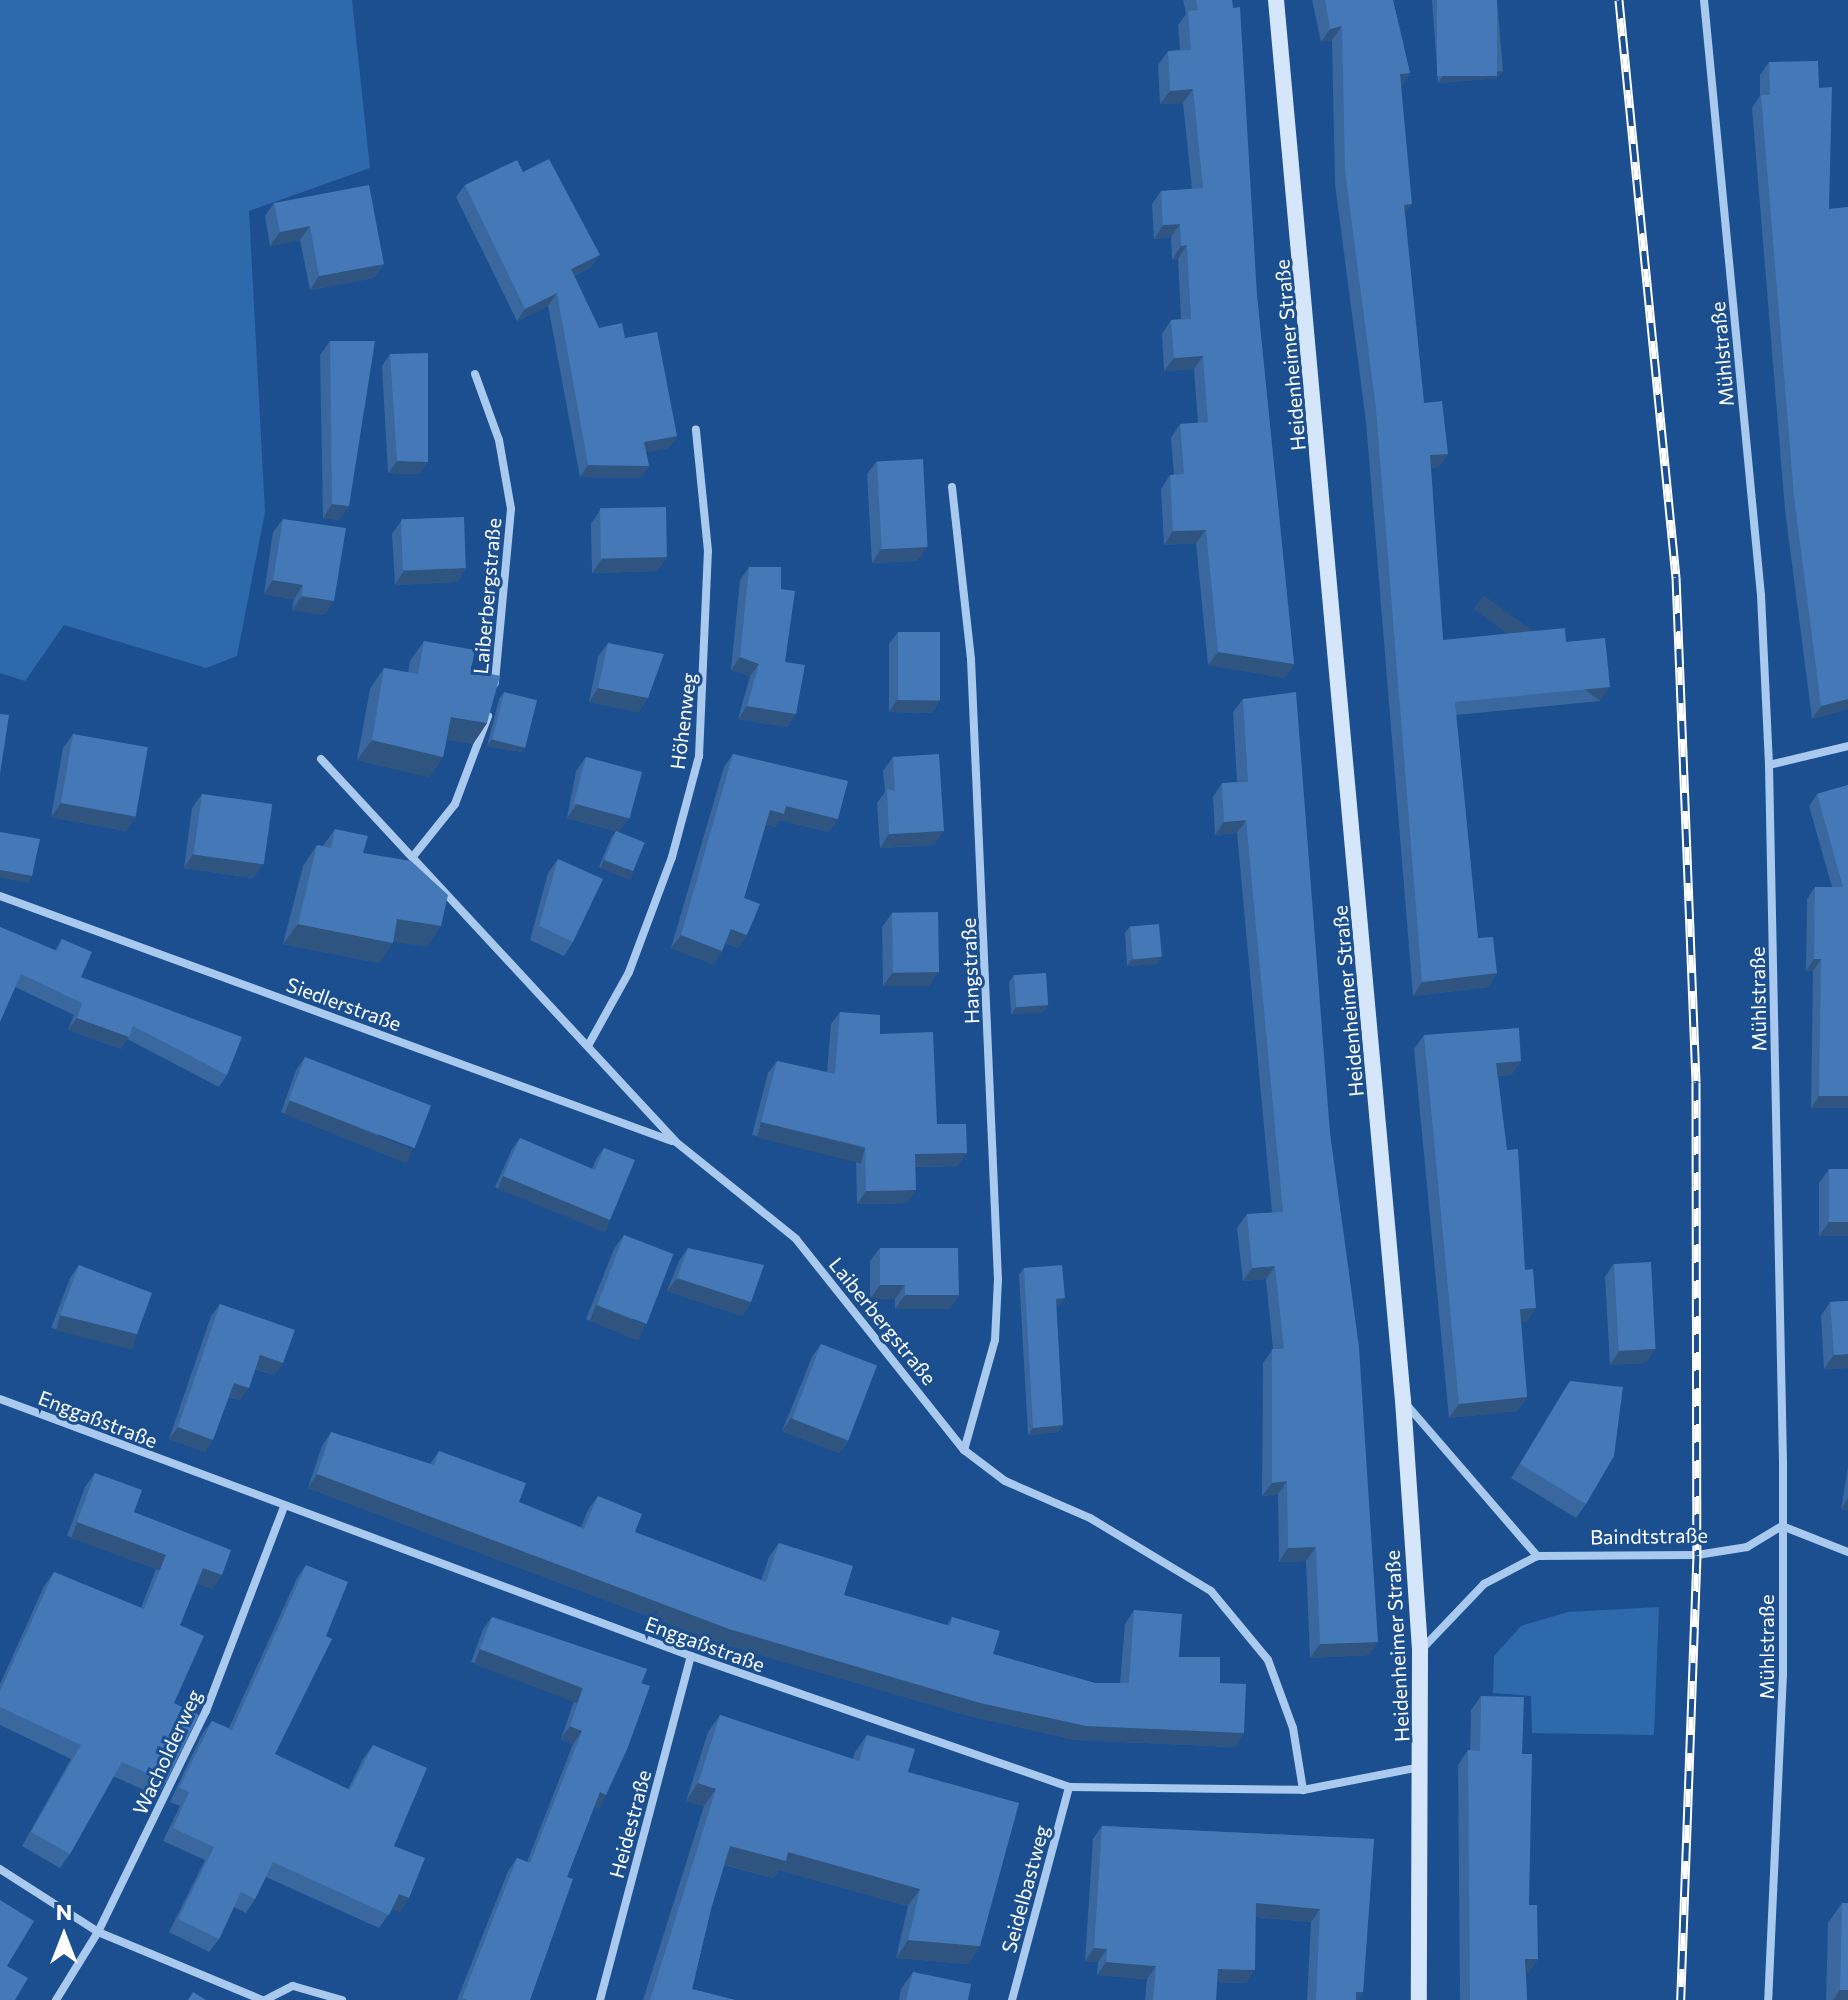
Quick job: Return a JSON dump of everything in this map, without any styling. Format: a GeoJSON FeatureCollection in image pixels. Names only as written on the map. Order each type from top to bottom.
{"type":"FeatureCollection","features":[{"type":"Feature","properties":{"kind":"street","name":"Heidenheimer Straße"},"geometry":{"type":"LineString","coordinates":[[1276,0],[1403,1400],[1420,1651],[1419,2000]]}},
{"type":"Feature","properties":{"kind":"street","name":"Mühlstraße"},"geometry":{"type":"LineString","coordinates":[[1704,0],[1761,595],[1769,765],[1783,1674],[1768,2000]]}},
{"type":"Feature","properties":{"kind":"street","name":"Laiberbergstraße"},"geometry":{"type":"LineString","coordinates":[[475,374],[499,440],[511,509],[493,693]]}},
{"type":"Feature","properties":{"kind":"street","name":"Höhenweg"},"geometry":{"type":"LineString","coordinates":[[589,1044],[629,972],[672,857],[699,756],[708,551],[696,430]]}},
{"type":"Feature","properties":{"kind":"street","name":"Hangstraße"},"geometry":{"type":"LineString","coordinates":[[952,487],[971,659],[998,1279],[995,1340],[964,1450]]}},
{"type":"Feature","properties":{"kind":"street"},"geometry":{"type":"LineString","coordinates":[[415,854],[455,804],[490,707]]}},
{"type":"Feature","properties":{"kind":"street"},"geometry":{"type":"LineString","coordinates":[[1769,765],[1848,746]]}},
{"type":"Feature","properties":{"kind":"street","name":"Laiberbergstraße"},"geometry":{"type":"LineString","coordinates":[[321,759],[415,854],[676,1142],[796,1239],[964,1450],[1005,1481],[1090,1518],[1211,1591],[1268,1660],[1293,1728],[1303,1790]]}},
{"type":"Feature","properties":{"kind":"street","name":"Siedlerstraße"},"geometry":{"type":"LineString","coordinates":[[0,896],[676,1142]]}},
{"type":"Feature","properties":{"kind":"street","name":"Enggaßstraße"},"geometry":{"type":"LineString","coordinates":[[0,1399],[691,1656],[1069,1787],[1303,1790],[1422,1767]]}},
{"type":"Feature","properties":{"kind":"street"},"geometry":{"type":"LineString","coordinates":[[1403,1400],[1537,1556]]}},
{"type":"Feature","properties":{"kind":"street","name":"Wacholderweg"},"geometry":{"type":"LineString","coordinates":[[56,2000],[98,1932],[206,1711],[284,1507]]}},
{"type":"Feature","properties":{"kind":"street"},"geometry":{"type":"LineString","coordinates":[[1782,1526],[1848,1552]]}},
{"type":"Feature","properties":{"kind":"street","name":"Baindtstraße"},"geometry":{"type":"LineString","coordinates":[[1420,1651],[1484,1584],[1537,1556],[1697,1555],[1747,1547],[1782,1526]]}},
{"type":"Feature","properties":{"kind":"street","name":"Heidestraße"},"geometry":{"type":"LineString","coordinates":[[600,2000],[691,1656]]}},
{"type":"Feature","properties":{"kind":"street","name":"Seidelbastweg"},"geometry":{"type":"LineString","coordinates":[[1012,2000],[1069,1787]]}},
{"type":"Feature","properties":{"kind":"street"},"geometry":{"type":"LineString","coordinates":[[0,1869],[98,1932],[263,2000],[293,1986],[342,2000]]}},
{"type":"Feature","properties":{"kind":"shaded area"},"geometry":{"type":"Polygon","coordinates":[[[0,0],[352,0],[370,168],[249,211],[265,512],[237,656],[206,668],[64,625],[25,681],[0,673],[0,0]]]}},
{"type":"Feature","properties":{"kind":"shaded area"},"geometry":{"type":"Polygon","coordinates":[[[1659,1607],[1654,1735],[1532,1733],[1531,1696],[1493,1693],[1494,1656],[1521,1626],[1568,1612],[1659,1607]]]}},
{"type":"Feature","properties":{"kind":"building"},"geometry":{"type":"Polygon","coordinates":[[[1196,0],[1232,0],[1233,8],[1240,7],[1257,296],[1294,664],[1218,652],[1206,530],[1173,531],[1170,475],[1184,474],[1180,424],[1208,422],[1203,356],[1174,358],[1171,320],[1191,319],[1187,245],[1181,246],[1180,224],[1163,225],[1161,191],[1203,188],[1193,89],[1170,91],[1168,51],[1191,50],[1188,11],[1198,10],[1196,0]]]}},
{"type":"Feature","properties":{"kind":"building"},"geometry":{"type":"Polygon","coordinates":[[[1325,0],[1393,0],[1410,73],[1400,74],[1412,204],[1404,205],[1424,403],[1442,401],[1448,454],[1430,455],[1443,640],[1565,628],[1566,642],[1605,638],[1610,687],[1455,702],[1478,938],[1493,937],[1497,973],[1422,982],[1376,409],[1345,171],[1342,26],[1330,29],[1325,0]]]}},
{"type":"Feature","properties":{"kind":"building"},"geometry":{"type":"Polygon","coordinates":[[[1437,0],[1497,0],[1497,76],[1437,76],[1437,0]]]}},
{"type":"Feature","properties":{"kind":"building"},"geometry":{"type":"Polygon","coordinates":[[[1818,61],[1819,88],[1832,87],[1829,209],[1848,207],[1848,699],[1821,706],[1794,497],[1761,95],[1770,95],[1769,62],[1818,61]]]}},
{"type":"Feature","properties":{"kind":"building"},"geometry":{"type":"Polygon","coordinates":[[[549,159],[600,255],[571,269],[599,328],[622,323],[625,338],[657,332],[677,436],[644,442],[649,466],[588,465],[557,293],[525,309],[465,185],[517,160],[523,172],[549,159]]]}},
{"type":"Feature","properties":{"kind":"building"},"geometry":{"type":"Polygon","coordinates":[[[369,185],[384,264],[319,276],[310,226],[280,232],[274,203],[369,185]]]}},
{"type":"Feature","properties":{"kind":"building"},"geometry":{"type":"Polygon","coordinates":[[[330,341],[375,341],[349,506],[332,504],[330,341]]]}},
{"type":"Feature","properties":{"kind":"building"},"geometry":{"type":"Polygon","coordinates":[[[428,353],[428,462],[397,461],[390,354],[428,353]]]}},
{"type":"Feature","properties":{"kind":"building"},"geometry":{"type":"Polygon","coordinates":[[[923,459],[928,547],[882,549],[877,461],[923,459]]]}},
{"type":"Feature","properties":{"kind":"building"},"geometry":{"type":"Polygon","coordinates":[[[666,507],[667,557],[601,558],[600,508],[666,507]]]}},
{"type":"Feature","properties":{"kind":"building"},"geometry":{"type":"Polygon","coordinates":[[[464,517],[466,568],[403,570],[401,519],[464,517]]]}},
{"type":"Feature","properties":{"kind":"building"},"geometry":{"type":"Polygon","coordinates":[[[283,519],[346,528],[334,601],[302,596],[303,585],[273,580],[283,519]]]}},
{"type":"Feature","properties":{"kind":"building"},"geometry":{"type":"Polygon","coordinates":[[[749,567],[781,567],[781,589],[795,591],[785,662],[805,665],[796,714],[747,706],[759,664],[740,657],[749,567]]]}},
{"type":"Feature","properties":{"kind":"building"},"geometry":{"type":"Polygon","coordinates":[[[898,632],[940,632],[940,700],[898,700],[898,632]]]}},
{"type":"Feature","properties":{"kind":"building"},"geometry":{"type":"Polygon","coordinates":[[[424,641],[475,650],[471,669],[500,676],[487,723],[451,717],[443,757],[372,740],[384,668],[418,674],[424,641]]]}},
{"type":"Feature","properties":{"kind":"building"},"geometry":{"type":"Polygon","coordinates":[[[608,643],[664,654],[648,698],[598,688],[608,643]]]}},
{"type":"Feature","properties":{"kind":"building"},"geometry":{"type":"Polygon","coordinates":[[[504,692],[537,700],[525,748],[492,740],[504,692]]]}},
{"type":"Feature","properties":{"kind":"building"},"geometry":{"type":"Polygon","coordinates":[[[1296,692],[1330,1133],[1359,1347],[1378,1642],[1320,1644],[1316,1547],[1288,1548],[1287,1481],[1272,1483],[1272,1349],[1284,1349],[1275,1266],[1252,1268],[1247,1214],[1283,1212],[1246,820],[1224,822],[1222,783],[1248,782],[1243,699],[1296,692]]]}},
{"type":"Feature","properties":{"kind":"building"},"geometry":{"type":"Polygon","coordinates":[[[0,714],[9,715],[0,774],[0,714]]]}},
{"type":"Feature","properties":{"kind":"building"},"geometry":{"type":"Polygon","coordinates":[[[73,734],[148,747],[136,816],[61,803],[73,734]]]}},
{"type":"Feature","properties":{"kind":"building"},"geometry":{"type":"Polygon","coordinates":[[[733,754],[848,781],[838,819],[786,806],[784,814],[770,810],[744,898],[760,904],[747,935],[731,929],[722,951],[681,935],[733,754]]]}},
{"type":"Feature","properties":{"kind":"building"},"geometry":{"type":"Polygon","coordinates":[[[939,754],[944,831],[889,834],[887,789],[895,791],[893,757],[939,754]]]}},
{"type":"Feature","properties":{"kind":"building"},"geometry":{"type":"Polygon","coordinates":[[[586,757],[642,772],[630,818],[574,803],[586,757]]]}},
{"type":"Feature","properties":{"kind":"building"},"geometry":{"type":"Polygon","coordinates":[[[1848,785],[1848,1096],[1819,1096],[1821,959],[1814,959],[1815,887],[1843,887],[1817,794],[1848,785]]]}},
{"type":"Feature","properties":{"kind":"building"},"geometry":{"type":"Polygon","coordinates":[[[202,794],[272,804],[264,864],[194,854],[202,794]]]}},
{"type":"Feature","properties":{"kind":"building"},"geometry":{"type":"Polygon","coordinates":[[[335,829],[368,836],[363,853],[411,861],[448,895],[441,926],[397,919],[393,943],[298,924],[317,845],[331,848],[335,829]]]}},
{"type":"Feature","properties":{"kind":"building"},"geometry":{"type":"Polygon","coordinates":[[[616,831],[645,843],[633,871],[604,860],[616,831]]]}},
{"type":"Feature","properties":{"kind":"building"},"geometry":{"type":"Polygon","coordinates":[[[0,832],[40,839],[32,876],[0,870],[0,832]]]}},
{"type":"Feature","properties":{"kind":"building"},"geometry":{"type":"Polygon","coordinates":[[[558,859],[603,879],[573,942],[539,926],[558,859]]]}},
{"type":"Feature","properties":{"kind":"building"},"geometry":{"type":"Polygon","coordinates":[[[938,912],[939,972],[893,973],[892,913],[938,912]]]}},
{"type":"Feature","properties":{"kind":"building"},"geometry":{"type":"Polygon","coordinates":[[[1159,924],[1162,957],[1133,959],[1130,927],[1159,924]]]}},
{"type":"Feature","properties":{"kind":"building"},"geometry":{"type":"Polygon","coordinates":[[[0,927],[57,951],[62,939],[92,952],[81,977],[242,1037],[227,1075],[133,1026],[129,1037],[77,1018],[82,1003],[21,974],[0,1022],[0,927]]]}},
{"type":"Feature","properties":{"kind":"building"},"geometry":{"type":"Polygon","coordinates":[[[1046,973],[1048,1005],[1016,1007],[1014,975],[1046,973]]]}},
{"type":"Feature","properties":{"kind":"building"},"geometry":{"type":"Polygon","coordinates":[[[840,1012],[880,1015],[880,1034],[933,1032],[937,1124],[966,1124],[967,1153],[915,1154],[916,1190],[866,1191],[865,1147],[761,1122],[777,1061],[835,1074],[840,1012]]]}},
{"type":"Feature","properties":{"kind":"building"},"geometry":{"type":"Polygon","coordinates":[[[1519,1028],[1521,1061],[1496,1063],[1507,1150],[1518,1149],[1525,1270],[1533,1269],[1536,1308],[1520,1309],[1527,1397],[1459,1404],[1424,1035],[1519,1028]]]}},
{"type":"Feature","properties":{"kind":"building"},"geometry":{"type":"Polygon","coordinates":[[[305,1057],[431,1105],[415,1148],[289,1100],[305,1057]]]}},
{"type":"Feature","properties":{"kind":"building"},"geometry":{"type":"Polygon","coordinates":[[[520,1138],[595,1170],[604,1148],[635,1160],[610,1220],[503,1176],[520,1138]]]}},
{"type":"Feature","properties":{"kind":"building"},"geometry":{"type":"Polygon","coordinates":[[[1829,1169],[1848,1169],[1848,1222],[1829,1222],[1829,1169]]]}},
{"type":"Feature","properties":{"kind":"building"},"geometry":{"type":"Polygon","coordinates":[[[624,1235],[673,1254],[647,1324],[597,1305],[624,1235]]]}},
{"type":"Feature","properties":{"kind":"building"},"geometry":{"type":"Polygon","coordinates":[[[688,1248],[764,1265],[751,1302],[677,1278],[688,1248]]]}},
{"type":"Feature","properties":{"kind":"building"},"geometry":{"type":"Polygon","coordinates":[[[880,1248],[958,1248],[959,1295],[905,1295],[905,1285],[880,1285],[880,1248]]]}},
{"type":"Feature","properties":{"kind":"building"},"geometry":{"type":"Polygon","coordinates":[[[1651,1262],[1656,1349],[1619,1351],[1614,1264],[1651,1262]]]}},
{"type":"Feature","properties":{"kind":"building"},"geometry":{"type":"Polygon","coordinates":[[[79,1265],[152,1293],[137,1334],[60,1315],[79,1265]]]}},
{"type":"Feature","properties":{"kind":"building"},"geometry":{"type":"Polygon","coordinates":[[[1062,1265],[1065,1298],[1056,1299],[1063,1425],[1033,1428],[1024,1268],[1062,1265]]]}},
{"type":"Feature","properties":{"kind":"building"},"geometry":{"type":"Polygon","coordinates":[[[1848,1301],[1848,1354],[1834,1355],[1830,1302],[1848,1301]]]}},
{"type":"Feature","properties":{"kind":"building"},"geometry":{"type":"Polygon","coordinates":[[[220,1304],[295,1330],[283,1363],[260,1355],[249,1388],[234,1383],[213,1440],[178,1427],[220,1304]]]}},
{"type":"Feature","properties":{"kind":"building"},"geometry":{"type":"Polygon","coordinates":[[[821,1344],[877,1366],[848,1440],[792,1419],[821,1344]]]}},
{"type":"Feature","properties":{"kind":"building"},"geometry":{"type":"Polygon","coordinates":[[[1570,1381],[1623,1387],[1614,1456],[1586,1504],[1520,1464],[1570,1381]]]}},
{"type":"Feature","properties":{"kind":"building"},"geometry":{"type":"Polygon","coordinates":[[[331,1432],[434,1465],[439,1451],[526,1483],[519,1502],[584,1529],[598,1496],[642,1514],[635,1532],[766,1582],[779,1543],[853,1566],[844,1595],[950,1626],[952,1617],[1000,1631],[993,1654],[1095,1683],[1129,1683],[1134,1610],[1182,1614],[1179,1657],[1220,1657],[1220,1683],[1246,1684],[1244,1733],[1086,1726],[980,1703],[729,1629],[317,1474],[331,1432]]]}},
{"type":"Feature","properties":{"kind":"building"},"geometry":{"type":"Polygon","coordinates":[[[95,1473],[142,1490],[134,1512],[231,1550],[222,1575],[203,1568],[180,1625],[204,1636],[174,1703],[199,1715],[166,1782],[122,1762],[70,1854],[31,1832],[81,1745],[0,1707],[0,1691],[54,1572],[144,1609],[166,1555],[77,1522],[95,1473]]]}},
{"type":"Feature","properties":{"kind":"building"},"geometry":{"type":"Polygon","coordinates":[[[306,1565],[348,1582],[326,1636],[332,1639],[275,1754],[350,1790],[373,1745],[427,1768],[394,1846],[425,1858],[409,1898],[399,1894],[389,1915],[273,1862],[255,1899],[241,1892],[219,1939],[178,1919],[214,1847],[173,1828],[189,1792],[179,1788],[212,1721],[232,1730],[306,1565]]]}},
{"type":"Feature","properties":{"kind":"building"},"geometry":{"type":"Polygon","coordinates":[[[492,1617],[647,1669],[641,1683],[650,1686],[628,1747],[606,1795],[600,1792],[567,1877],[573,1879],[530,2000],[462,1998],[517,1858],[530,1863],[582,1731],[570,1726],[583,1688],[480,1649],[492,1617]]]}},
{"type":"Feature","properties":{"kind":"building"},"geometry":{"type":"Polygon","coordinates":[[[1481,1696],[1524,1697],[1522,1754],[1532,1754],[1529,1905],[1537,1905],[1538,1959],[1525,1959],[1527,2000],[1470,2000],[1468,1750],[1480,1751],[1481,1696]]]}},
{"type":"Feature","properties":{"kind":"building"},"geometry":{"type":"Polygon","coordinates":[[[720,1715],[859,1761],[867,1735],[915,1749],[908,1772],[1019,1803],[980,1946],[908,1940],[920,1889],[788,1852],[786,1861],[730,1846],[692,1989],[735,2000],[650,2000],[716,1789],[698,1783],[720,1715]]]}},
{"type":"Feature","properties":{"kind":"building"},"geometry":{"type":"Polygon","coordinates":[[[1102,1826],[1374,1839],[1363,1992],[1356,1992],[1356,2000],[1316,2000],[1320,1909],[1256,1903],[1255,1970],[1218,1969],[1216,2000],[1153,2000],[1156,1966],[1106,1962],[1107,1949],[1094,1948],[1102,1826]]]}},
{"type":"Feature","properties":{"kind":"building"},"geometry":{"type":"Polygon","coordinates":[[[0,1900],[34,1921],[7,1966],[28,1978],[15,2000],[0,2000],[0,1900]]]}},
{"type":"Feature","properties":{"kind":"building"},"geometry":{"type":"Polygon","coordinates":[[[1842,1903],[1848,1903],[1848,1990],[1840,1990],[1842,1903]]]}},
{"type":"Feature","properties":{"kind":"building"},"geometry":{"type":"Polygon","coordinates":[[[913,1972],[971,1984],[968,2000],[906,2000],[913,1972]]]}},
{"type":"Feature","properties":{"kind":"building"},"geometry":{"type":"Polygon","coordinates":[[[193,1992],[206,2000],[188,2000],[193,1992]]]}},
{"type":"Feature","properties":{"kind":"railway"},"geometry":{"type":"LineString","coordinates":[[1619,0],[1676,577],[1696,1082],[1697,1555],[1681,2000]]}}]}
